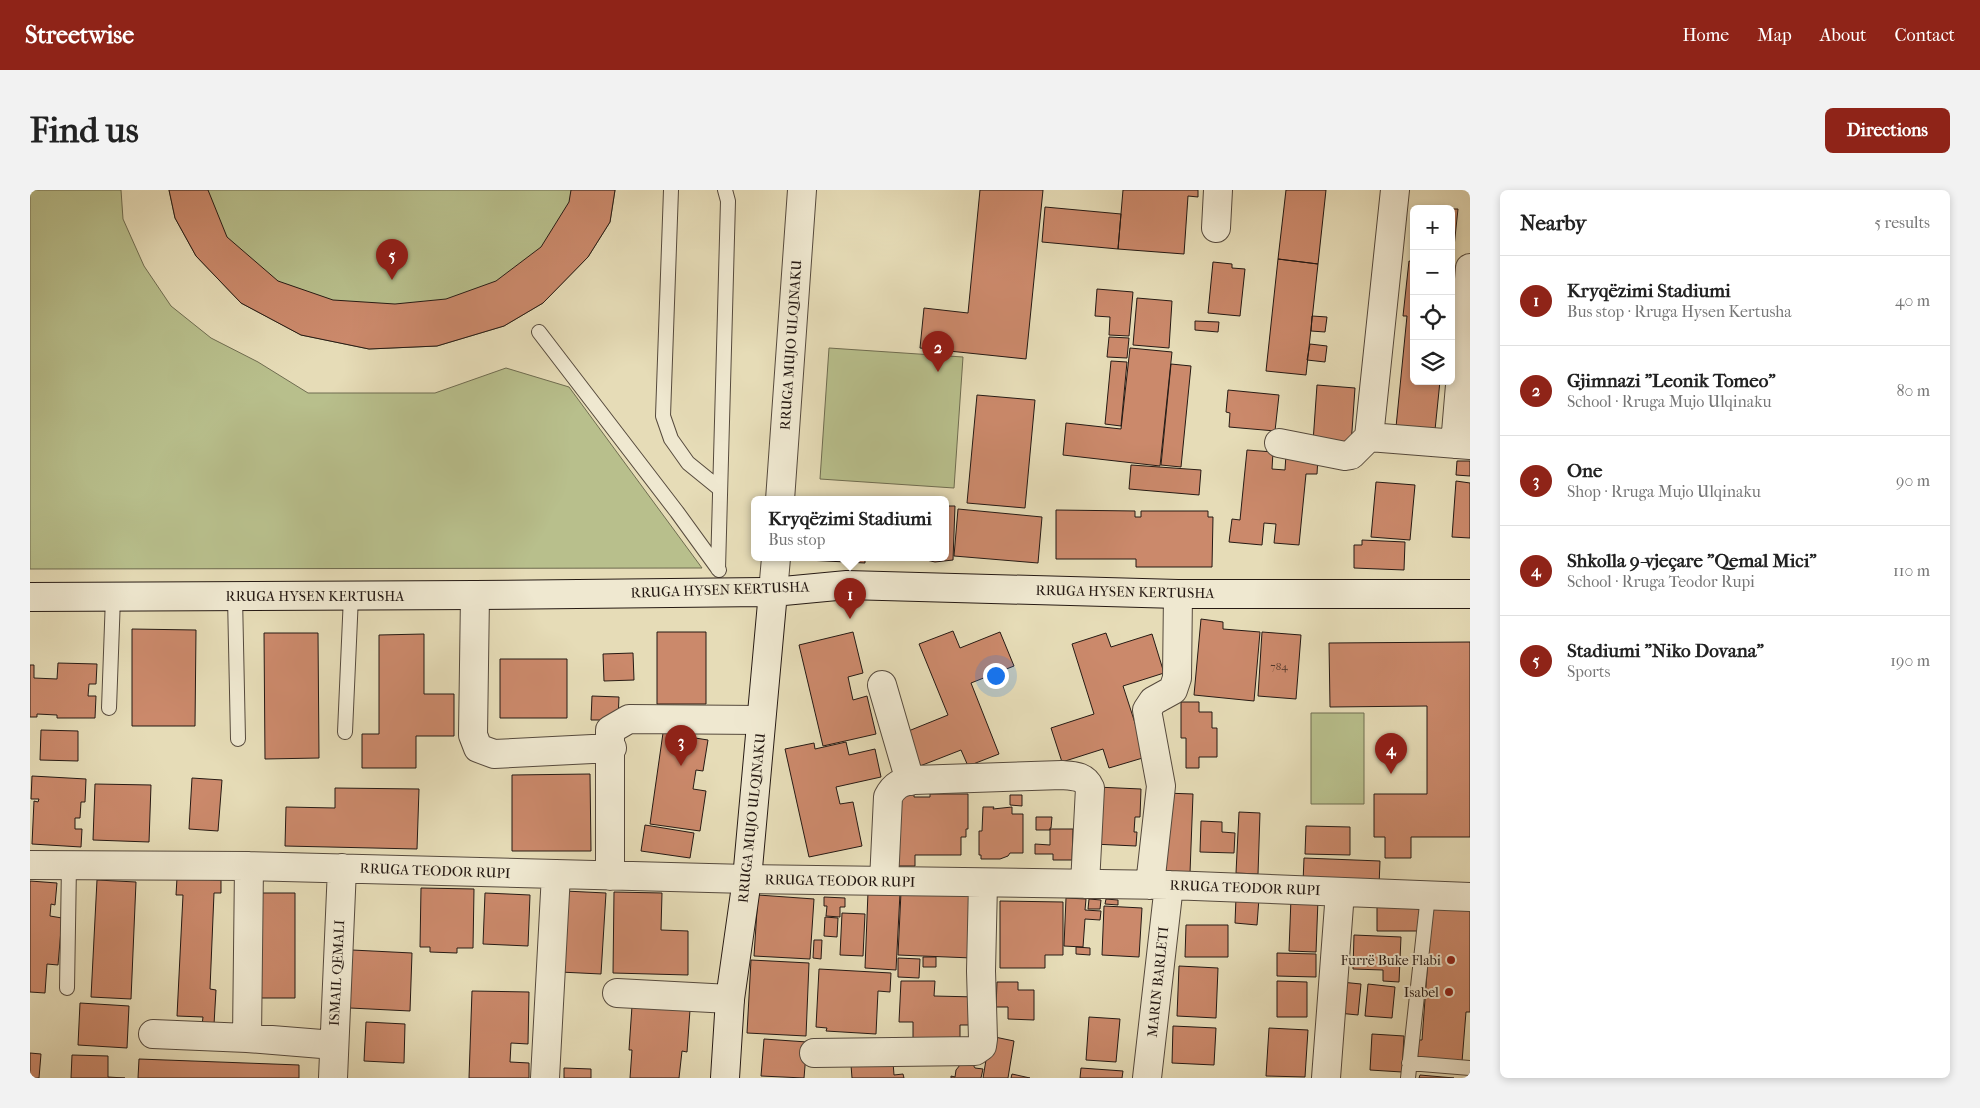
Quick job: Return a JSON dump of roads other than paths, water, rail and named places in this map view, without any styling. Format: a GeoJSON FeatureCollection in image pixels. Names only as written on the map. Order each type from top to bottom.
{"type":"FeatureCollection","features":[{"type":"Feature","properties":{"kind":"street","name":"RRUGA MUJO ULQINAKU"},"geometry":{"type":"LineString","coordinates":[[780,496],[802,190]]}},
{"type":"Feature","properties":{"kind":"street"},"geometry":{"type":"LineString","coordinates":[[1216,228],[1218,190]]}},
{"type":"Feature","properties":{"kind":"street"},"geometry":{"type":"LineString","coordinates":[[1279,443],[1345,456],[1351,455],[1369,437],[1395,190]]}},
{"type":"Feature","properties":{"kind":"street"},"geometry":{"type":"LineString","coordinates":[[1369,437],[1463,444],[1470,268]]}},
{"type":"Feature","properties":{"kind":"street","name":"RRUGA MUJO ULQINAKU"},"geometry":{"type":"LineString","coordinates":[[725,1078],[730,999],[747,879],[776,561]]}},
{"type":"Feature","properties":{"kind":"street","name":"RRUGA HYSEN KERTUSHA"},"geometry":{"type":"LineString","coordinates":[[30,597],[773,592],[847,584],[1178,594],[1470,594]]}},
{"type":"Feature","properties":{"kind":"street","name":"MARIN BARLETI"},"geometry":{"type":"LineString","coordinates":[[1147,1078],[1160,885],[1161,786],[1147,710],[1153,701],[1173,690],[1177,678],[1178,594]]}},
{"type":"Feature","properties":{"kind":"street"},"geometry":{"type":"LineString","coordinates":[[475,595],[473,735],[478,748],[494,754],[612,748]]}},
{"type":"Feature","properties":{"kind":"street"},"geometry":{"type":"LineString","coordinates":[[882,685],[910,781]]}},
{"type":"Feature","properties":{"kind":"street"},"geometry":{"type":"LineString","coordinates":[[610,876],[612,748],[610,730],[629,719],[762,720]]}},
{"type":"Feature","properties":{"kind":"street"},"geometry":{"type":"LineString","coordinates":[[884,881],[888,797],[893,787],[910,781],[1062,774],[1079,777],[1087,781],[1090,788],[1085,884]]}},
{"type":"Feature","properties":{"kind":"street","name":"RRUGA TEODOR RUPI"},"geometry":{"type":"LineString","coordinates":[[30,865],[249,866],[747,879],[1160,885],[1470,897]]}},
{"type":"Feature","properties":{"kind":"street"},"geometry":{"type":"LineString","coordinates":[[247,1038],[249,866]]}},
{"type":"Feature","properties":{"kind":"street","name":"ISMAIL QEMALI"},"geometry":{"type":"LineString","coordinates":[[333,1078],[342,868]]}},
{"type":"Feature","properties":{"kind":"street"},"geometry":{"type":"LineString","coordinates":[[545,1078],[556,874]]}},
{"type":"Feature","properties":{"kind":"street"},"geometry":{"type":"LineString","coordinates":[[814,1053],[975,1051],[982,1046],[983,883]]}},
{"type":"Feature","properties":{"kind":"street"},"geometry":{"type":"LineString","coordinates":[[1326,1078],[1340,892]]}},
{"type":"Feature","properties":{"kind":"street"},"geometry":{"type":"LineString","coordinates":[[617,993],[730,999]]}},
{"type":"Feature","properties":{"kind":"street"},"geometry":{"type":"LineString","coordinates":[[154,1034],[247,1038],[334,1045]]}},
{"type":"Feature","properties":{"kind":"lane"},"geometry":{"type":"LineString","coordinates":[[672,190],[663,416],[671,439],[688,463],[720,489]]}},
{"type":"Feature","properties":{"kind":"lane"},"geometry":{"type":"LineString","coordinates":[[718,569],[728,201],[725,190]]}},
{"type":"Feature","properties":{"kind":"lane"},"geometry":{"type":"LineString","coordinates":[[539,332],[678,512],[732,592]]}},
{"type":"Feature","properties":{"kind":"lane"},"geometry":{"type":"LineString","coordinates":[[345,732],[351,596]]}},
{"type":"Feature","properties":{"kind":"lane"},"geometry":{"type":"LineString","coordinates":[[109,708],[113,597]]}},
{"type":"Feature","properties":{"kind":"lane"},"geometry":{"type":"LineString","coordinates":[[235,597],[238,739]]}},
{"type":"Feature","properties":{"kind":"lane"},"geometry":{"type":"LineString","coordinates":[[67,988],[69,865]]}},
{"type":"Feature","properties":{"kind":"lane"},"geometry":{"type":"LineString","coordinates":[[1408,1078],[1428,895]]}},
{"type":"Feature","properties":{"kind":"lane"},"geometry":{"type":"LineString","coordinates":[[1409,1063],[1470,1068]]}},
{"type":"Feature","properties":{"kind":"place","name":"Stadiumi \"Niko Dovana\""},"geometry":{"type":"Point","coordinates":[392,280]}},
{"type":"Feature","properties":{"kind":"place","name":"Gjimnazi \"Leonik Tomeo\""},"geometry":{"type":"Point","coordinates":[938,372]}},
{"type":"Feature","properties":{"kind":"place","name":"Kryqëzimi Stadiumi"},"geometry":{"type":"Point","coordinates":[850,619]}},
{"type":"Feature","properties":{"kind":"place","name":"One"},"geometry":{"type":"Point","coordinates":[681,766]}},
{"type":"Feature","properties":{"kind":"place","name":"Shkolla 9-vjeçare \"Qemal Mici\""},"geometry":{"type":"Point","coordinates":[1391,774]}},
{"type":"Feature","properties":{"kind":"place","name":"Furrë Buke Flabi"},"geometry":{"type":"Point","coordinates":[1451,960]}},
{"type":"Feature","properties":{"kind":"place","name":"Isabel"},"geometry":{"type":"Point","coordinates":[1449,992]}}]}
